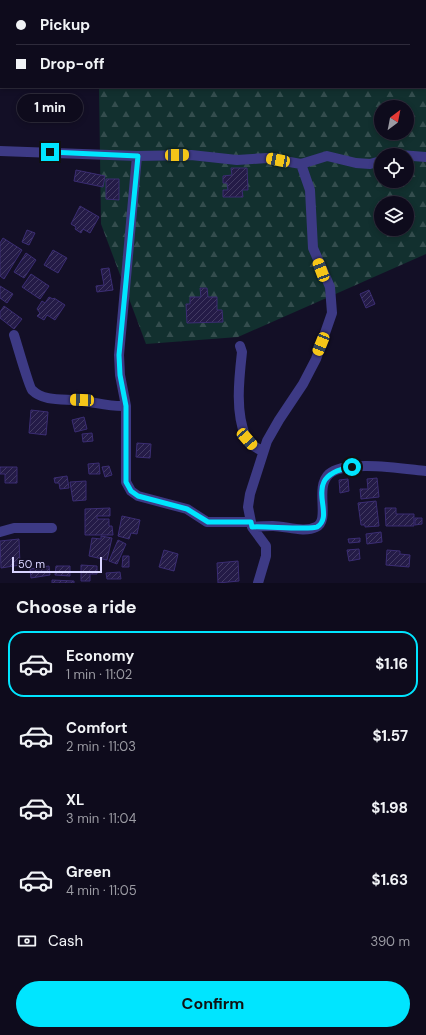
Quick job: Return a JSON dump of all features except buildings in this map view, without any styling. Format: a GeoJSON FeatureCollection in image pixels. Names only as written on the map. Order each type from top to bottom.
{"type":"FeatureCollection","features":[{"type":"Feature","properties":{"kind":"street"},"geometry":{"type":"LineString","coordinates":[[0,151],[138,156],[191,155],[237,160],[267,158],[300,164],[326,156],[356,163],[374,163]]}},
{"type":"Feature","properties":{"kind":"street"},"geometry":{"type":"LineString","coordinates":[[138,156],[119,355],[120,375],[126,406],[126,482],[131,491],[153,501],[187,509],[208,522],[309,529],[317,527],[322,520],[321,490],[324,480],[330,473],[338,469],[379,466],[426,471]]}},
{"type":"Feature","properties":{"kind":"street"},"geometry":{"type":"LineString","coordinates":[[414,156],[426,156]]}},
{"type":"Feature","properties":{"kind":"street"},"geometry":{"type":"LineString","coordinates":[[258,583],[266,556],[266,546],[251,524],[248,507],[263,451],[279,420],[309,371],[327,330],[332,313],[330,287],[313,248],[310,190],[300,164]]}},
{"type":"Feature","properties":{"kind":"street"},"geometry":{"type":"LineString","coordinates":[[14,334],[22,355],[28,382],[32,390],[51,398],[82,400],[110,407],[126,406]]}},
{"type":"Feature","properties":{"kind":"street"},"geometry":{"type":"LineString","coordinates":[[240,346],[242,352],[239,400],[242,419],[247,439],[254,447],[263,451]]}},
{"type":"Feature","properties":{"kind":"street"},"geometry":{"type":"LineString","coordinates":[[0,532],[14,528],[52,528]]}},
{"type":"Feature","properties":{"kind":"green space"},"geometry":{"type":"Polygon","coordinates":[[[99,88],[426,88],[426,254],[238,337],[146,344],[101,224],[99,88]]]}},
{"type":"Feature","properties":{"kind":"route"},"geometry":{"type":"LineString","coordinates":[[50,152],[138,156],[119,355],[120,375],[126,406],[126,482],[131,491],[138,496],[153,501],[187,509],[208,522],[251,522],[252,527],[273,526],[309,529],[317,527],[322,520],[321,490],[324,480],[330,473],[338,469],[352,467]]}}]}
